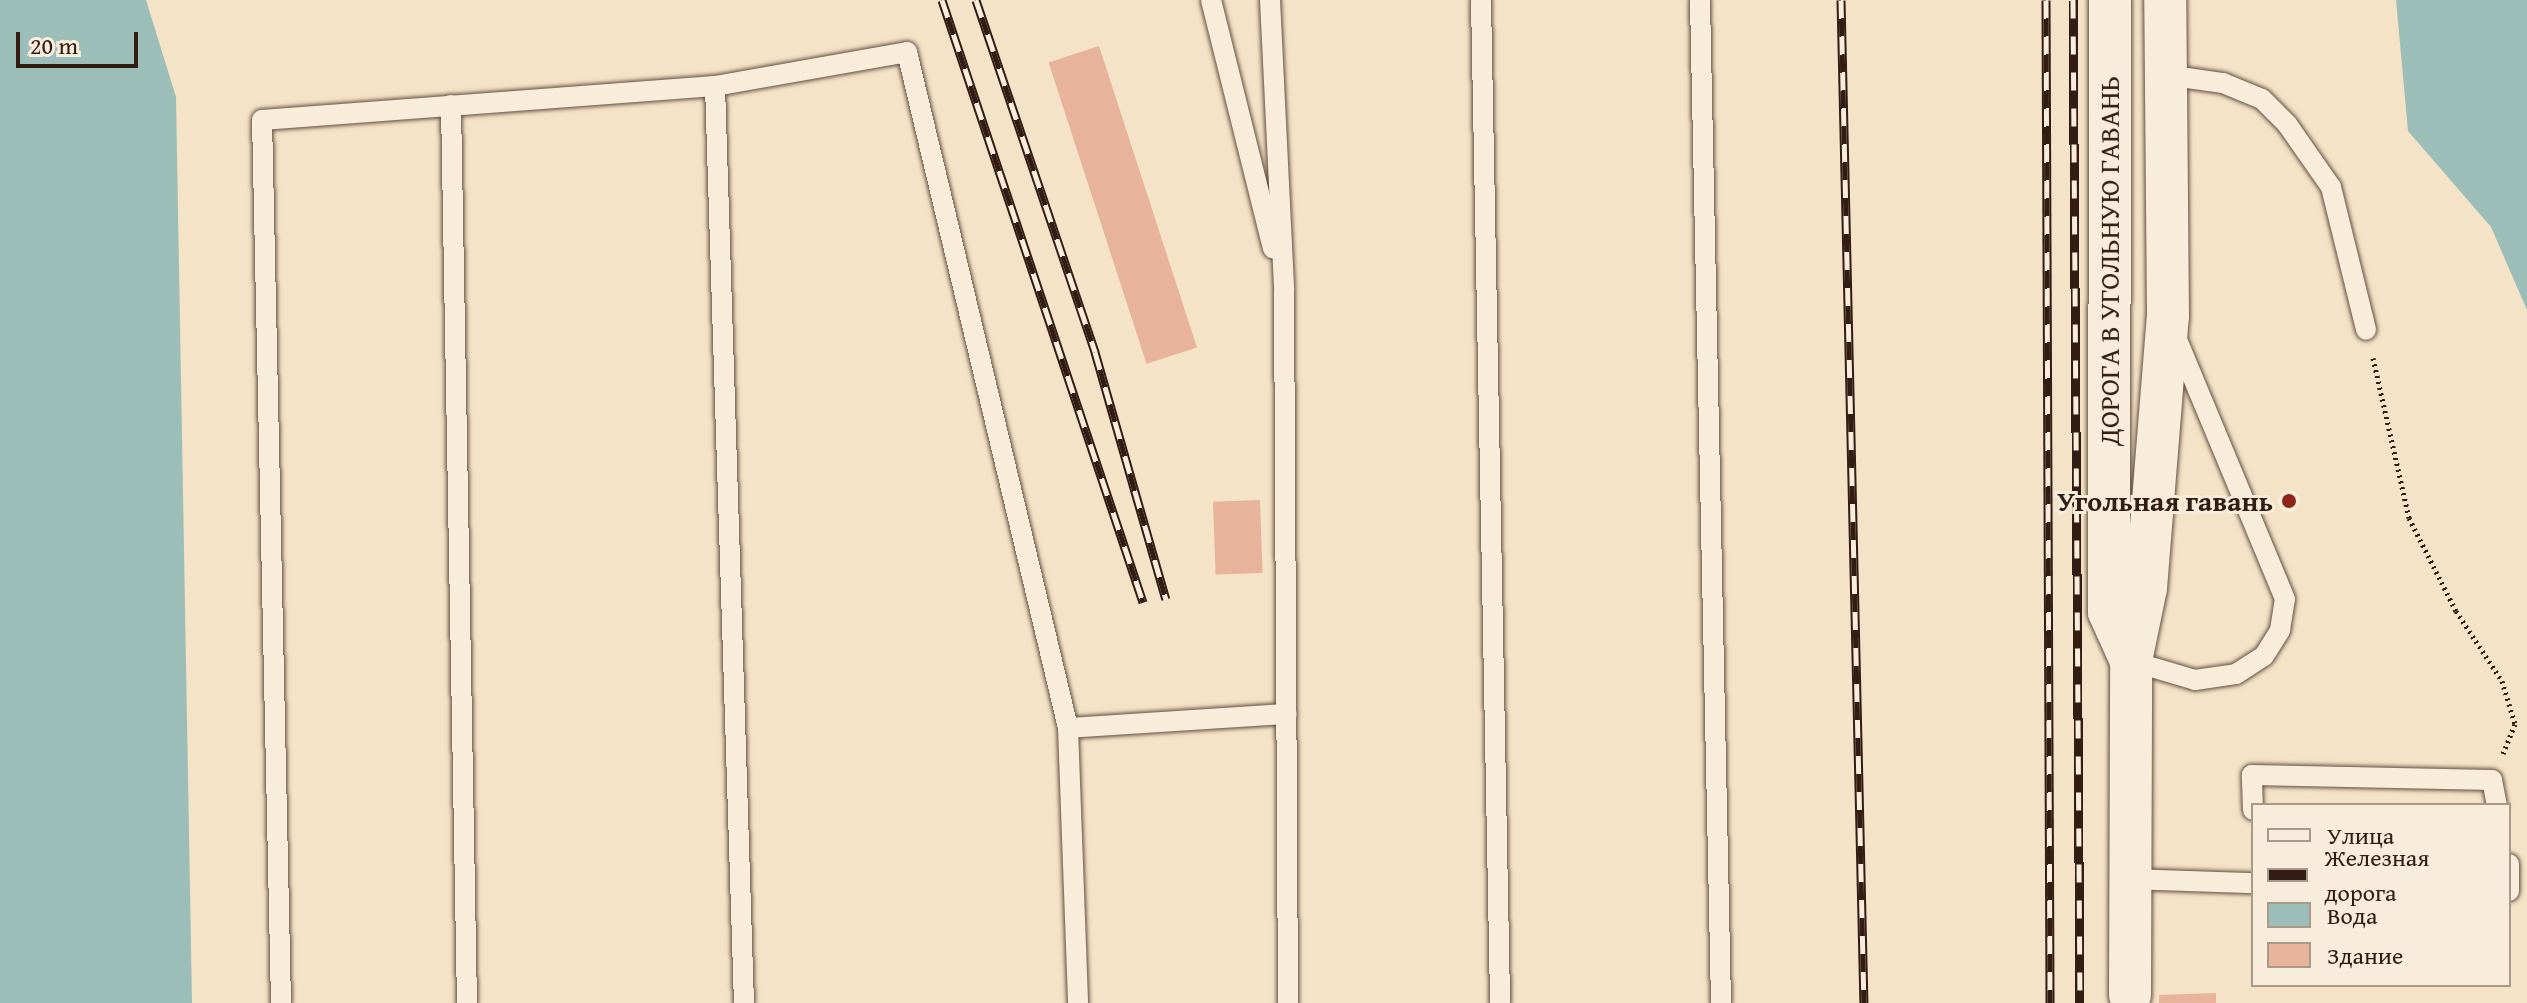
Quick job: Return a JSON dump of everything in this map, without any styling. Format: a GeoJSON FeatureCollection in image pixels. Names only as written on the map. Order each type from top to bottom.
{"type":"FeatureCollection","features":[{"type":"Feature","properties":{"kind":"street","name":"ДОРОГА В УГОЛЬНУЮ ГАВАНЬ"},"geometry":{"type":"LineString","coordinates":[[2110,0],[2109,612],[2131,661]]}},
{"type":"Feature","properties":{"kind":"street","name":"ДОРОГА В УГОЛЬНУЮ ГАВАНЬ"},"geometry":{"type":"LineString","coordinates":[[2130,999],[2131,661],[2146,588],[2168,316],[2165,0]]}},
{"type":"Feature","properties":{"kind":"lane"},"geometry":{"type":"LineString","coordinates":[[1211,0],[1284,291]]}},
{"type":"Feature","properties":{"kind":"lane"},"geometry":{"type":"LineString","coordinates":[[1270,0],[1284,291],[1288,1003]]}},
{"type":"Feature","properties":{"kind":"lane"},"geometry":{"type":"LineString","coordinates":[[1481,0],[1500,1003]]}},
{"type":"Feature","properties":{"kind":"lane"},"geometry":{"type":"LineString","coordinates":[[1700,0],[1721,1003]]}},
{"type":"Feature","properties":{"kind":"lane"},"geometry":{"type":"LineString","coordinates":[[281,1003],[262,120],[715,86],[907,52],[1068,728],[1078,1003]]}},
{"type":"Feature","properties":{"kind":"lane"},"geometry":{"type":"LineString","coordinates":[[2166,75],[2223,83],[2262,99],[2287,124],[2331,187],[2366,330]]}},
{"type":"Feature","properties":{"kind":"lane"},"geometry":{"type":"LineString","coordinates":[[715,86],[744,1003]]}},
{"type":"Feature","properties":{"kind":"lane"},"geometry":{"type":"LineString","coordinates":[[451,105],[467,1003]]}},
{"type":"Feature","properties":{"kind":"lane"},"geometry":{"type":"LineString","coordinates":[[2131,661],[2195,680],[2236,674],[2264,656],[2280,630],[2285,599],[2168,316]]}},
{"type":"Feature","properties":{"kind":"lane"},"geometry":{"type":"LineString","coordinates":[[1068,728],[1287,714]]}},
{"type":"Feature","properties":{"kind":"lane"},"geometry":{"type":"LineString","coordinates":[[2253,803],[2252,775],[2492,780],[2497,803]]}},
{"type":"Feature","properties":{"kind":"lane"},"geometry":{"type":"LineString","coordinates":[[2511,871],[2517,891]]}},
{"type":"Feature","properties":{"kind":"lane"},"geometry":{"type":"LineString","coordinates":[[2130,879],[2251,883]]}},
{"type":"Feature","properties":{"kind":"path"},"geometry":{"type":"LineString","coordinates":[[2366,330],[2409,518],[2456,611],[2502,681],[2515,724]]}},
{"type":"Feature","properties":{"kind":"water"},"geometry":{"type":"Polygon","coordinates":[[[0,0],[146,0],[176,97],[192,1003],[0,1003],[0,0]]]}},
{"type":"Feature","properties":{"kind":"water"},"geometry":{"type":"Polygon","coordinates":[[[2396,0],[2527,0],[2527,310],[2491,227],[2408,131],[2396,0]]]}},
{"type":"Feature","properties":{"kind":"building"},"geometry":{"type":"Polygon","coordinates":[[[1099,46],[1197,347],[1147,364],[1049,62],[1099,46]]]}},
{"type":"Feature","properties":{"kind":"building"},"geometry":{"type":"Polygon","coordinates":[[[1260,500],[1263,573],[1216,575],[1213,502],[1260,500]]]}},
{"type":"Feature","properties":{"kind":"building"},"geometry":{"type":"Polygon","coordinates":[[[2216,993],[2216,1003],[2159,1003],[2159,995],[2216,993]]]}},
{"type":"Feature","properties":{"kind":"railway"},"geometry":{"type":"LineString","coordinates":[[942,0],[1143,602]]}},
{"type":"Feature","properties":{"kind":"railway"},"geometry":{"type":"LineString","coordinates":[[976,0],[1095,352],[1166,599]]}},
{"type":"Feature","properties":{"kind":"railway"},"geometry":{"type":"LineString","coordinates":[[1841,0],[1864,1003]]}},
{"type":"Feature","properties":{"kind":"railway"},"geometry":{"type":"LineString","coordinates":[[2046,0],[2050,1003]]}},
{"type":"Feature","properties":{"kind":"railway"},"geometry":{"type":"LineString","coordinates":[[2073,0],[2080,1003]]}},
{"type":"Feature","properties":{"kind":"place","name":"Угольная гавань"},"geometry":{"type":"Point","coordinates":[2289,501]}}]}
